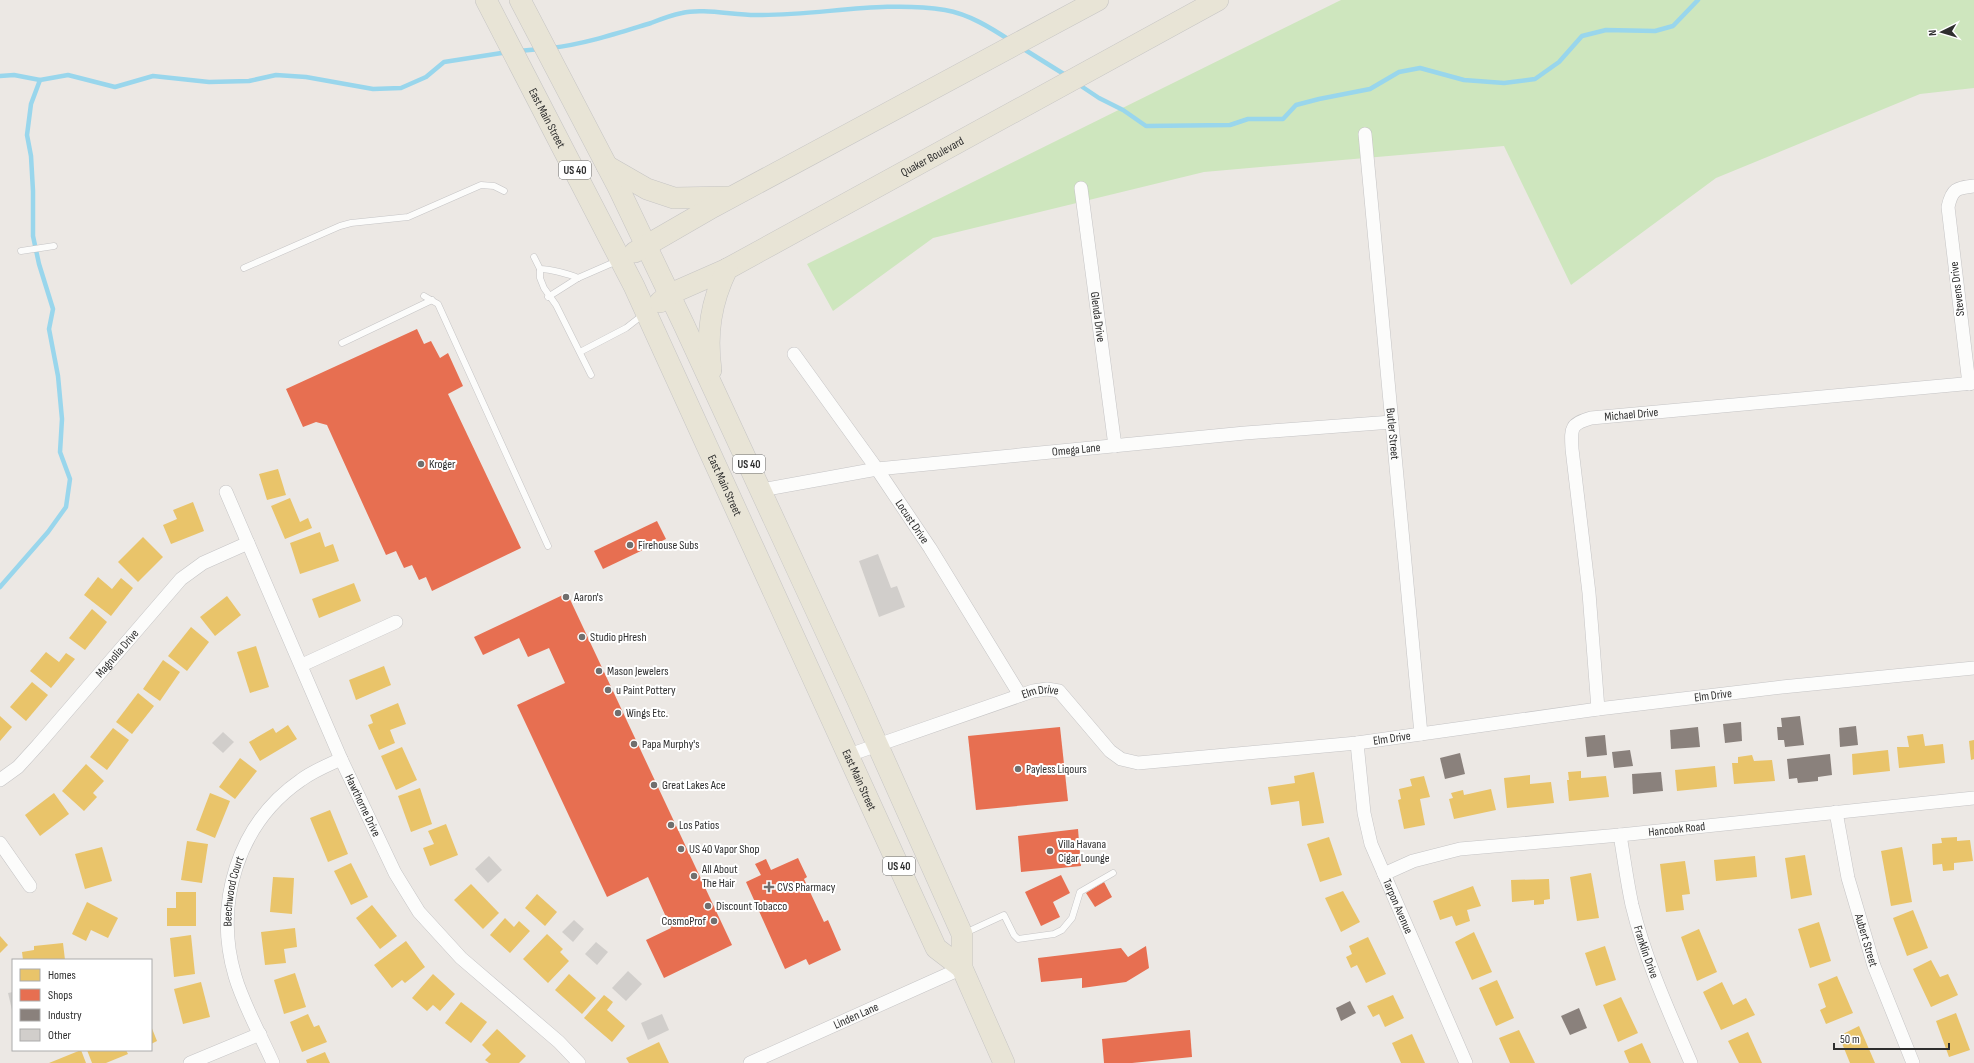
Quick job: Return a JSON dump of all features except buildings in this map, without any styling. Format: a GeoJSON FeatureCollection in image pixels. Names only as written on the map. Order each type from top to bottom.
{"type":"FeatureCollection","features":[{"type":"Feature","properties":{"kind":"main road","name":"East Main Street"},"geometry":{"type":"LineString","coordinates":[[486,0],[529,80],[646,312],[936,948],[962,968]]}},
{"type":"Feature","properties":{"kind":"main road"},"geometry":{"type":"LineString","coordinates":[[621,260],[735,196],[1098,0]]}},
{"type":"Feature","properties":{"kind":"main road","name":"Quaker Boulevard"},"geometry":{"type":"LineString","coordinates":[[646,312],[670,294],[726,269],[1218,0]]}},
{"type":"Feature","properties":{"kind":"main road","name":"East Main Street"},"geometry":{"type":"LineString","coordinates":[[524,7],[607,166],[670,294],[877,745],[962,934],[962,968],[1004,1063]]}},
{"type":"Feature","properties":{"kind":"main road"},"geometry":{"type":"LineString","coordinates":[[607,166],[647,189],[674,198],[735,196]]}},
{"type":"Feature","properties":{"kind":"main road"},"geometry":{"type":"LineString","coordinates":[[712,384],[708,349],[709,325],[714,300],[726,269]]}},
{"type":"Feature","properties":{"kind":"street","name":"Butler Street"},"geometry":{"type":"LineString","coordinates":[[1365,134],[1421,734]]}},
{"type":"Feature","properties":{"kind":"street","name":"Stevens Drive"},"geometry":{"type":"LineString","coordinates":[[1971,384],[1948,207],[1951,195],[1958,188],[1974,186]]}},
{"type":"Feature","properties":{"kind":"street","name":"Glenda Drive"},"geometry":{"type":"LineString","coordinates":[[1081,188],[1115,446]]}},
{"type":"Feature","properties":{"kind":"street","name":"Locust Drive"},"geometry":{"type":"LineString","coordinates":[[794,354],[878,469],[930,548],[1020,695]]}},
{"type":"Feature","properties":{"kind":"street","name":"Michael Drive"},"geometry":{"type":"LineString","coordinates":[[1598,709],[1589,593],[1572,449],[1571,434],[1573,427],[1578,421],[1599,417],[1971,384]]}},
{"type":"Feature","properties":{"kind":"street","name":"Omega Lane"},"geometry":{"type":"LineString","coordinates":[[761,490],[878,469],[1245,433],[1392,422]]}},
{"type":"Feature","properties":{"kind":"street","name":"Hawthorne Drive"},"geometry":{"type":"LineString","coordinates":[[226,492],[302,665],[341,759],[395,873],[420,912],[461,958],[559,1042],[579,1063]]}},
{"type":"Feature","properties":{"kind":"street","name":"Magnolia Drive"},"geometry":{"type":"LineString","coordinates":[[0,780],[18,767],[38,745],[181,579],[203,563],[248,543]]}},
{"type":"Feature","properties":{"kind":"street"},"geometry":{"type":"LineString","coordinates":[[302,665],[396,622]]}},
{"type":"Feature","properties":{"kind":"street","name":"Elm Drive"},"geometry":{"type":"LineString","coordinates":[[849,755],[1020,695],[1047,689],[1059,691],[1110,751],[1121,759],[1138,763],[1356,743],[1598,709],[1782,686],[1974,668]]}},
{"type":"Feature","properties":{"kind":"street","name":"Tarpon Avenue"},"geometry":{"type":"LineString","coordinates":[[1356,743],[1367,831],[1384,874],[1466,1063]]}},
{"type":"Feature","properties":{"kind":"street","name":"Beechwood Court"},"geometry":{"type":"LineString","coordinates":[[273,1063],[236,978],[228,942],[227,906],[234,874],[248,837],[261,816],[286,791],[300,780],[341,759]]}},
{"type":"Feature","properties":{"kind":"street","name":"Hancook Road"},"geometry":{"type":"LineString","coordinates":[[1384,874],[1413,861],[1460,849],[1620,835],[1974,798]]}},
{"type":"Feature","properties":{"kind":"street","name":"Aubert Street"},"geometry":{"type":"LineString","coordinates":[[1836,812],[1848,878],[1869,952],[1913,1063]]}},
{"type":"Feature","properties":{"kind":"street","name":"Franklin Drive"},"geometry":{"type":"LineString","coordinates":[[1620,835],[1632,905],[1644,945],[1667,1008],[1691,1063]]}},
{"type":"Feature","properties":{"kind":"street"},"geometry":{"type":"LineString","coordinates":[[0,843],[30,886]]}},
{"type":"Feature","properties":{"kind":"street","name":"Linden Lane"},"geometry":{"type":"LineString","coordinates":[[750,1063],[962,968]]}},
{"type":"Feature","properties":{"kind":"street"},"geometry":{"type":"LineString","coordinates":[[190,1063],[260,1034]]}},
{"type":"Feature","properties":{"kind":"lane"},"geometry":{"type":"LineString","coordinates":[[244,268],[340,226],[351,223],[408,217],[481,185],[494,186],[504,191]]}},
{"type":"Feature","properties":{"kind":"lane"},"geometry":{"type":"LineString","coordinates":[[21,251],[54,246]]}},
{"type":"Feature","properties":{"kind":"lane"},"geometry":{"type":"LineString","coordinates":[[534,257],[540,269],[540,278],[548,297],[556,306],[591,375]]}},
{"type":"Feature","properties":{"kind":"lane"},"geometry":{"type":"LineString","coordinates":[[548,297],[578,278],[621,260]]}},
{"type":"Feature","properties":{"kind":"lane"},"geometry":{"type":"LineString","coordinates":[[540,269],[569,274],[578,278]]}},
{"type":"Feature","properties":{"kind":"lane"},"geometry":{"type":"LineString","coordinates":[[424,296],[438,304],[548,546]]}},
{"type":"Feature","properties":{"kind":"lane"},"geometry":{"type":"LineString","coordinates":[[342,343],[432,300]]}},
{"type":"Feature","properties":{"kind":"lane"},"geometry":{"type":"LineString","coordinates":[[580,352],[626,328],[646,312]]}},
{"type":"Feature","properties":{"kind":"lane"},"geometry":{"type":"LineString","coordinates":[[962,934],[1004,915],[1014,935],[1018,939],[1059,932],[1072,918],[1080,892],[1113,873]]}},
{"type":"Feature","properties":{"kind":"green space"},"geometry":{"type":"Polygon","coordinates":[[[1341,0],[1974,0],[1974,88],[1920,94],[1716,178],[1571,285],[1504,146],[1204,172],[933,238],[833,311],[807,264],[1341,0]]]}},
{"type":"Feature","properties":{"kind":"waterway"},"geometry":{"type":"LineString","coordinates":[[1078,84],[1099,98],[1123,110],[1146,126],[1230,125],[1248,119],[1283,119],[1296,105],[1370,89],[1399,72],[1420,68],[1464,80],[1504,83],[1535,79],[1559,62],[1582,36],[1606,30],[1655,31],[1673,26],[1698,0]]}},
{"type":"Feature","properties":{"kind":"waterway"},"geometry":{"type":"LineString","coordinates":[[551,48],[601,38],[670,16],[690,12],[708,11],[747,15],[779,15],[874,7],[921,7],[954,12],[980,22],[1011,41]]}},
{"type":"Feature","properties":{"kind":"waterway"},"geometry":{"type":"LineString","coordinates":[[1022,48],[1067,76]]}},
{"type":"Feature","properties":{"kind":"waterway"},"geometry":{"type":"LineString","coordinates":[[519,51],[540,49]]}},
{"type":"Feature","properties":{"kind":"waterway"},"geometry":{"type":"LineString","coordinates":[[0,76],[14,75],[40,80],[68,75],[115,87],[153,76],[209,82],[249,81],[276,75],[306,77],[373,89],[401,88],[426,77],[444,62],[508,52]]}},
{"type":"Feature","properties":{"kind":"waterway"},"geometry":{"type":"LineString","coordinates":[[0,587],[48,532],[66,507],[70,479],[60,452],[62,419],[58,376],[49,329],[53,309],[39,264],[33,236],[31,156],[27,135],[31,104],[40,80]]}},
{"type":"Feature","properties":{"kind":"place","name":"Kroger"},"geometry":{"type":"Point","coordinates":[421,464]}},
{"type":"Feature","properties":{"kind":"place","name":"Firehouse Subs"},"geometry":{"type":"Point","coordinates":[630,545]}},
{"type":"Feature","properties":{"kind":"place","name":"Aaron's"},"geometry":{"type":"Point","coordinates":[566,597]}},
{"type":"Feature","properties":{"kind":"place","name":"Studio pHresh"},"geometry":{"type":"Point","coordinates":[582,637]}},
{"type":"Feature","properties":{"kind":"place","name":"Mason Jewelers"},"geometry":{"type":"Point","coordinates":[599,671]}},
{"type":"Feature","properties":{"kind":"place","name":"u Paint Pottery"},"geometry":{"type":"Point","coordinates":[608,690]}},
{"type":"Feature","properties":{"kind":"place","name":"Wings Etc."},"geometry":{"type":"Point","coordinates":[618,713]}},
{"type":"Feature","properties":{"kind":"place","name":"Papa Murphy's"},"geometry":{"type":"Point","coordinates":[634,744]}},
{"type":"Feature","properties":{"kind":"place","name":"Payless Liqours"},"geometry":{"type":"Point","coordinates":[1018,769]}},
{"type":"Feature","properties":{"kind":"place","name":"Great Lakes Ace"},"geometry":{"type":"Point","coordinates":[654,785]}},
{"type":"Feature","properties":{"kind":"place","name":"Los Patios"},"geometry":{"type":"Point","coordinates":[671,825]}},
{"type":"Feature","properties":{"kind":"place","name":"US 40 Vapor Shop"},"geometry":{"type":"Point","coordinates":[681,849]}},
{"type":"Feature","properties":{"kind":"place","name":"Villa Havana Cigar Lounge"},"geometry":{"type":"Point","coordinates":[1050,851]}},
{"type":"Feature","properties":{"kind":"place","name":"All About The Hair"},"geometry":{"type":"Point","coordinates":[694,876]}},
{"type":"Feature","properties":{"kind":"place","name":"CVS Pharmacy"},"geometry":{"type":"Point","coordinates":[769,887]}},
{"type":"Feature","properties":{"kind":"place","name":"Discount Tobacco"},"geometry":{"type":"Point","coordinates":[708,906]}},
{"type":"Feature","properties":{"kind":"place","name":"CosmoProf"},"geometry":{"type":"Point","coordinates":[714,921]}}]}
